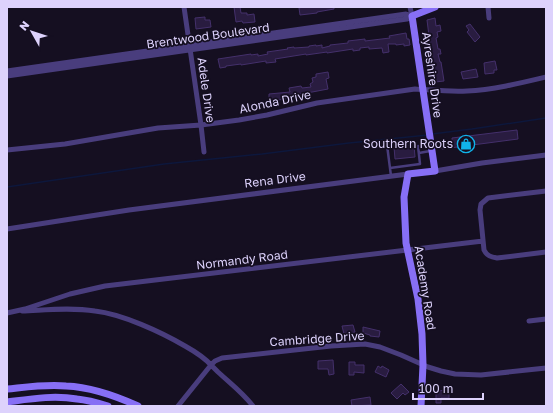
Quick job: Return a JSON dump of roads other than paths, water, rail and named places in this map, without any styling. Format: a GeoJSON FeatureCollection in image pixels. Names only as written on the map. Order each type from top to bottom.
{"type":"FeatureCollection","features":[{"type":"Feature","properties":{"kind":"street","name":"Adele Drive"},"geometry":{"type":"LineString","coordinates":[[184,7],[204,152]]}},
{"type":"Feature","properties":{"kind":"street","name":"Ayreshire Drive"},"geometry":{"type":"LineString","coordinates":[[410,7],[435,171]]}},
{"type":"Feature","properties":{"kind":"street","name":"Brentwood Boulevard"},"geometry":{"type":"LineString","coordinates":[[7,71],[405,19],[435,7]]}},
{"type":"Feature","properties":{"kind":"street"},"geometry":{"type":"LineString","coordinates":[[488,7],[489,18]]}},
{"type":"Feature","properties":{"kind":"street","name":"Brentwood Boulevard"},"geometry":{"type":"LineString","coordinates":[[7,76],[190,47]]}},
{"type":"Feature","properties":{"kind":"street","name":"Alonda Drive"},"geometry":{"type":"LineString","coordinates":[[7,150],[65,144],[158,128],[201,125],[246,119],[317,103],[414,89],[478,90],[546,78]]}},
{"type":"Feature","properties":{"kind":"street","name":"Rena Drive"},"geometry":{"type":"LineString","coordinates":[[7,228],[129,210],[435,171],[482,163],[546,155]]}},
{"type":"Feature","properties":{"kind":"street","name":"Academy Road"},"geometry":{"type":"LineString","coordinates":[[411,173],[404,197],[407,250],[415,282],[422,334],[423,365],[420,406]]}},
{"type":"Feature","properties":{"kind":"street"},"geometry":{"type":"LineString","coordinates":[[546,191],[486,199],[482,202],[480,207],[483,241],[486,253],[489,256],[492,258],[497,258],[546,252]]}},
{"type":"Feature","properties":{"kind":"street","name":"Normandy Road"},"geometry":{"type":"LineString","coordinates":[[7,313],[105,286],[483,241]]}},
{"type":"Feature","properties":{"kind":"street"},"geometry":{"type":"LineString","coordinates":[[13,312],[69,309],[89,310],[106,312],[136,322],[186,346],[232,383],[253,406]]}},
{"type":"Feature","properties":{"kind":"street"},"geometry":{"type":"LineString","coordinates":[[529,321],[546,319]]}},
{"type":"Feature","properties":{"kind":"street","name":"Cambridge Drive"},"geometry":{"type":"LineString","coordinates":[[178,406],[211,365],[215,361],[222,358],[331,346],[364,344],[380,347],[423,365],[455,374],[481,375],[546,368]]}},
{"type":"Feature","properties":{"kind":"street"},"geometry":{"type":"LineString","coordinates":[[7,389],[34,386],[68,386],[109,394],[138,406]]}},
{"type":"Feature","properties":{"kind":"street"},"geometry":{"type":"LineString","coordinates":[[7,402],[40,398],[68,398],[90,401],[108,406]]}},
{"type":"Feature","properties":{"kind":"lane"},"geometry":{"type":"LineString","coordinates":[[387,146],[391,176]]}},
{"type":"Feature","properties":{"kind":"lane"},"geometry":{"type":"LineString","coordinates":[[390,168],[420,164],[418,146]]}},
{"type":"Feature","properties":{"kind":"lane"},"geometry":{"type":"LineString","coordinates":[[419,153],[432,151]]}},
{"type":"Feature","properties":{"kind":"lane"},"geometry":{"type":"LineString","coordinates":[[411,173],[413,165]]}},
{"type":"Feature","properties":{"kind":"waterway"},"geometry":{"type":"LineString","coordinates":[[432,134],[546,118]]}},
{"type":"Feature","properties":{"kind":"waterway"},"geometry":{"type":"LineString","coordinates":[[7,187],[164,164],[428,135]]}},
{"type":"Feature","properties":{"kind":"place","name":"Southern Roots"},"geometry":{"type":"Point","coordinates":[466,144]}}]}
